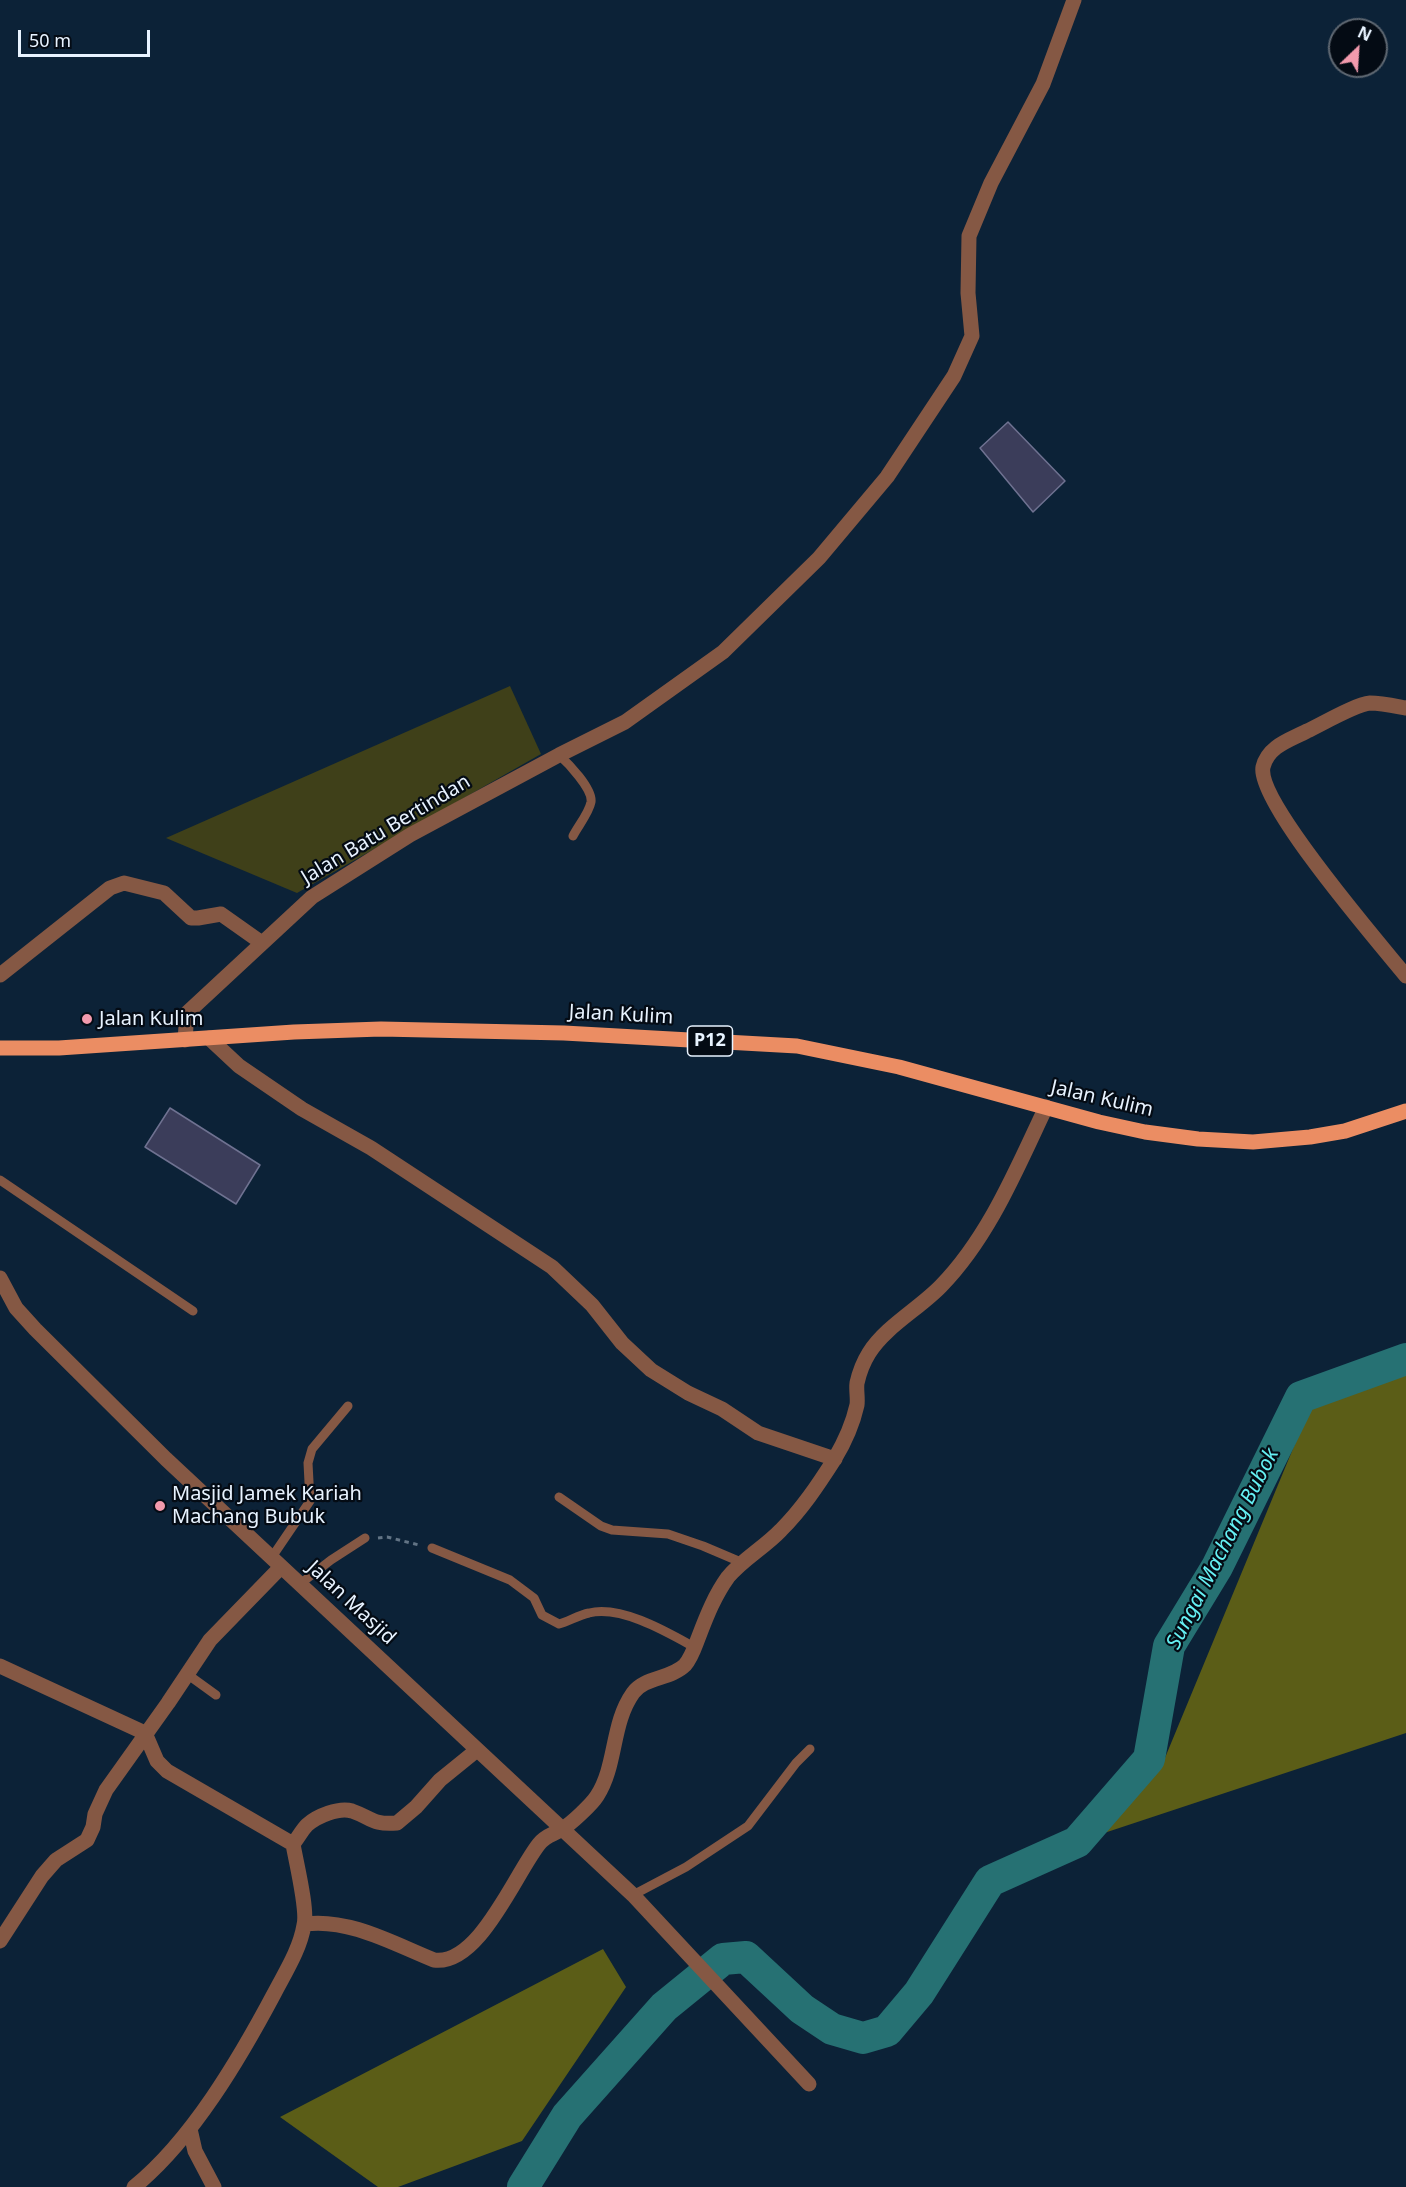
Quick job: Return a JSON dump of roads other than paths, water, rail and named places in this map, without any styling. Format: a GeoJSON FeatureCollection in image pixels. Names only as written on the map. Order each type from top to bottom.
{"type":"FeatureCollection","features":[{"type":"Feature","properties":{"kind":"main road","name":"Jalan Kulim"},"geometry":{"type":"LineString","coordinates":[[0,1048],[58,1048],[294,1032],[381,1029],[484,1030],[797,1046],[899,1067],[1145,1132],[1198,1139],[1253,1143],[1310,1137],[1346,1131],[1406,1111]]}},
{"type":"Feature","properties":{"kind":"street","name":"Jalan Batu Bertindan"},"geometry":{"type":"LineString","coordinates":[[184,1040],[187,1013],[312,897],[410,835],[625,722],[723,652],[819,558],[887,477],[954,376],[972,336],[968,293],[969,236],[991,183],[1043,84],[1074,0]]}},
{"type":"Feature","properties":{"kind":"street"},"geometry":{"type":"LineString","coordinates":[[1406,708],[1368,703],[1350,710],[1279,745],[1268,755],[1262,769],[1266,785],[1294,834],[1406,976]]}},
{"type":"Feature","properties":{"kind":"street"},"geometry":{"type":"LineString","coordinates":[[0,975],[110,888],[124,883],[164,893],[191,918],[221,914],[262,944]]}},
{"type":"Feature","properties":{"kind":"street"},"geometry":{"type":"LineString","coordinates":[[209,1038],[239,1066],[302,1109],[371,1148],[552,1267],[592,1305],[622,1343],[651,1370],[688,1393],[722,1409],[758,1433],[835,1459]]}},
{"type":"Feature","properties":{"kind":"street"},"geometry":{"type":"LineString","coordinates":[[305,1924],[318,1922],[352,1929],[442,1961],[458,1955],[479,1936],[512,1889],[539,1844],[549,1834],[562,1829],[596,1798],[608,1776],[615,1737],[623,1711],[634,1690],[683,1666],[691,1657],[712,1602],[729,1576],[780,1532],[802,1507],[835,1459],[857,1405],[857,1381],[869,1352],[941,1286],[957,1267],[987,1224],[1046,1107]]}},
{"type":"Feature","properties":{"kind":"street","name":"Jalan Masjid"},"geometry":{"type":"LineString","coordinates":[[0,1278],[16,1308],[35,1329],[166,1459],[633,1895],[809,2084]]}},
{"type":"Feature","properties":{"kind":"street"},"geometry":{"type":"LineString","coordinates":[[0,1941],[42,1876],[56,1860],[87,1840],[106,1790],[210,1640],[276,1562]]}},
{"type":"Feature","properties":{"kind":"street"},"geometry":{"type":"LineString","coordinates":[[0,1666],[146,1733],[156,1761],[167,1771],[293,1844]]}},
{"type":"Feature","properties":{"kind":"street"},"geometry":{"type":"LineString","coordinates":[[134,2187],[190,2129],[254,2032],[292,1959],[305,1924],[293,1844],[307,1825],[331,1812],[351,1811],[372,1821],[397,1824],[440,1780],[477,1750]]}},
{"type":"Feature","properties":{"kind":"street"},"geometry":{"type":"LineString","coordinates":[[190,2129],[195,2151],[214,2187]]}},
{"type":"Feature","properties":{"kind":"lane"},"geometry":{"type":"LineString","coordinates":[[559,755],[570,765],[590,792],[591,801],[573,836]]}},
{"type":"Feature","properties":{"kind":"lane"},"geometry":{"type":"LineString","coordinates":[[0,1180],[193,1311]]}},
{"type":"Feature","properties":{"kind":"lane"},"geometry":{"type":"LineString","coordinates":[[276,1562],[310,1501],[308,1463],[312,1449],[348,1406]]}},
{"type":"Feature","properties":{"kind":"lane"},"geometry":{"type":"LineString","coordinates":[[559,1497],[601,1526],[612,1530],[668,1534],[742,1563]]}},
{"type":"Feature","properties":{"kind":"lane"},"geometry":{"type":"LineString","coordinates":[[300,1584],[331,1560],[365,1539]]}},
{"type":"Feature","properties":{"kind":"lane"},"geometry":{"type":"LineString","coordinates":[[432,1548],[510,1581],[534,1598],[542,1615],[559,1624],[590,1613],[615,1611],[665,1631],[694,1647]]}},
{"type":"Feature","properties":{"kind":"lane"},"geometry":{"type":"LineString","coordinates":[[187,1674],[216,1695]]}},
{"type":"Feature","properties":{"kind":"lane"},"geometry":{"type":"LineString","coordinates":[[633,1895],[686,1867],[748,1826],[796,1763],[810,1749]]}},
{"type":"Feature","properties":{"kind":"waterway","name":"Sungai Machang Bubok"},"geometry":{"type":"LineString","coordinates":[[523,2187],[567,2116],[664,2007],[723,1959],[746,1957],[802,2009],[832,2029],[863,2038],[887,2031],[919,1993],[990,1881],[1077,1842],[1149,1759],[1169,1646],[1217,1567],[1301,1397],[1406,1359]]}},
{"type":"Feature","properties":{"kind":"place","name":"Jalan Kulim"},"geometry":{"type":"Point","coordinates":[87,1019]}},
{"type":"Feature","properties":{"kind":"place","name":"Masjid Jamek Kariah Machang Bubuk"},"geometry":{"type":"Point","coordinates":[160,1506]}}]}
